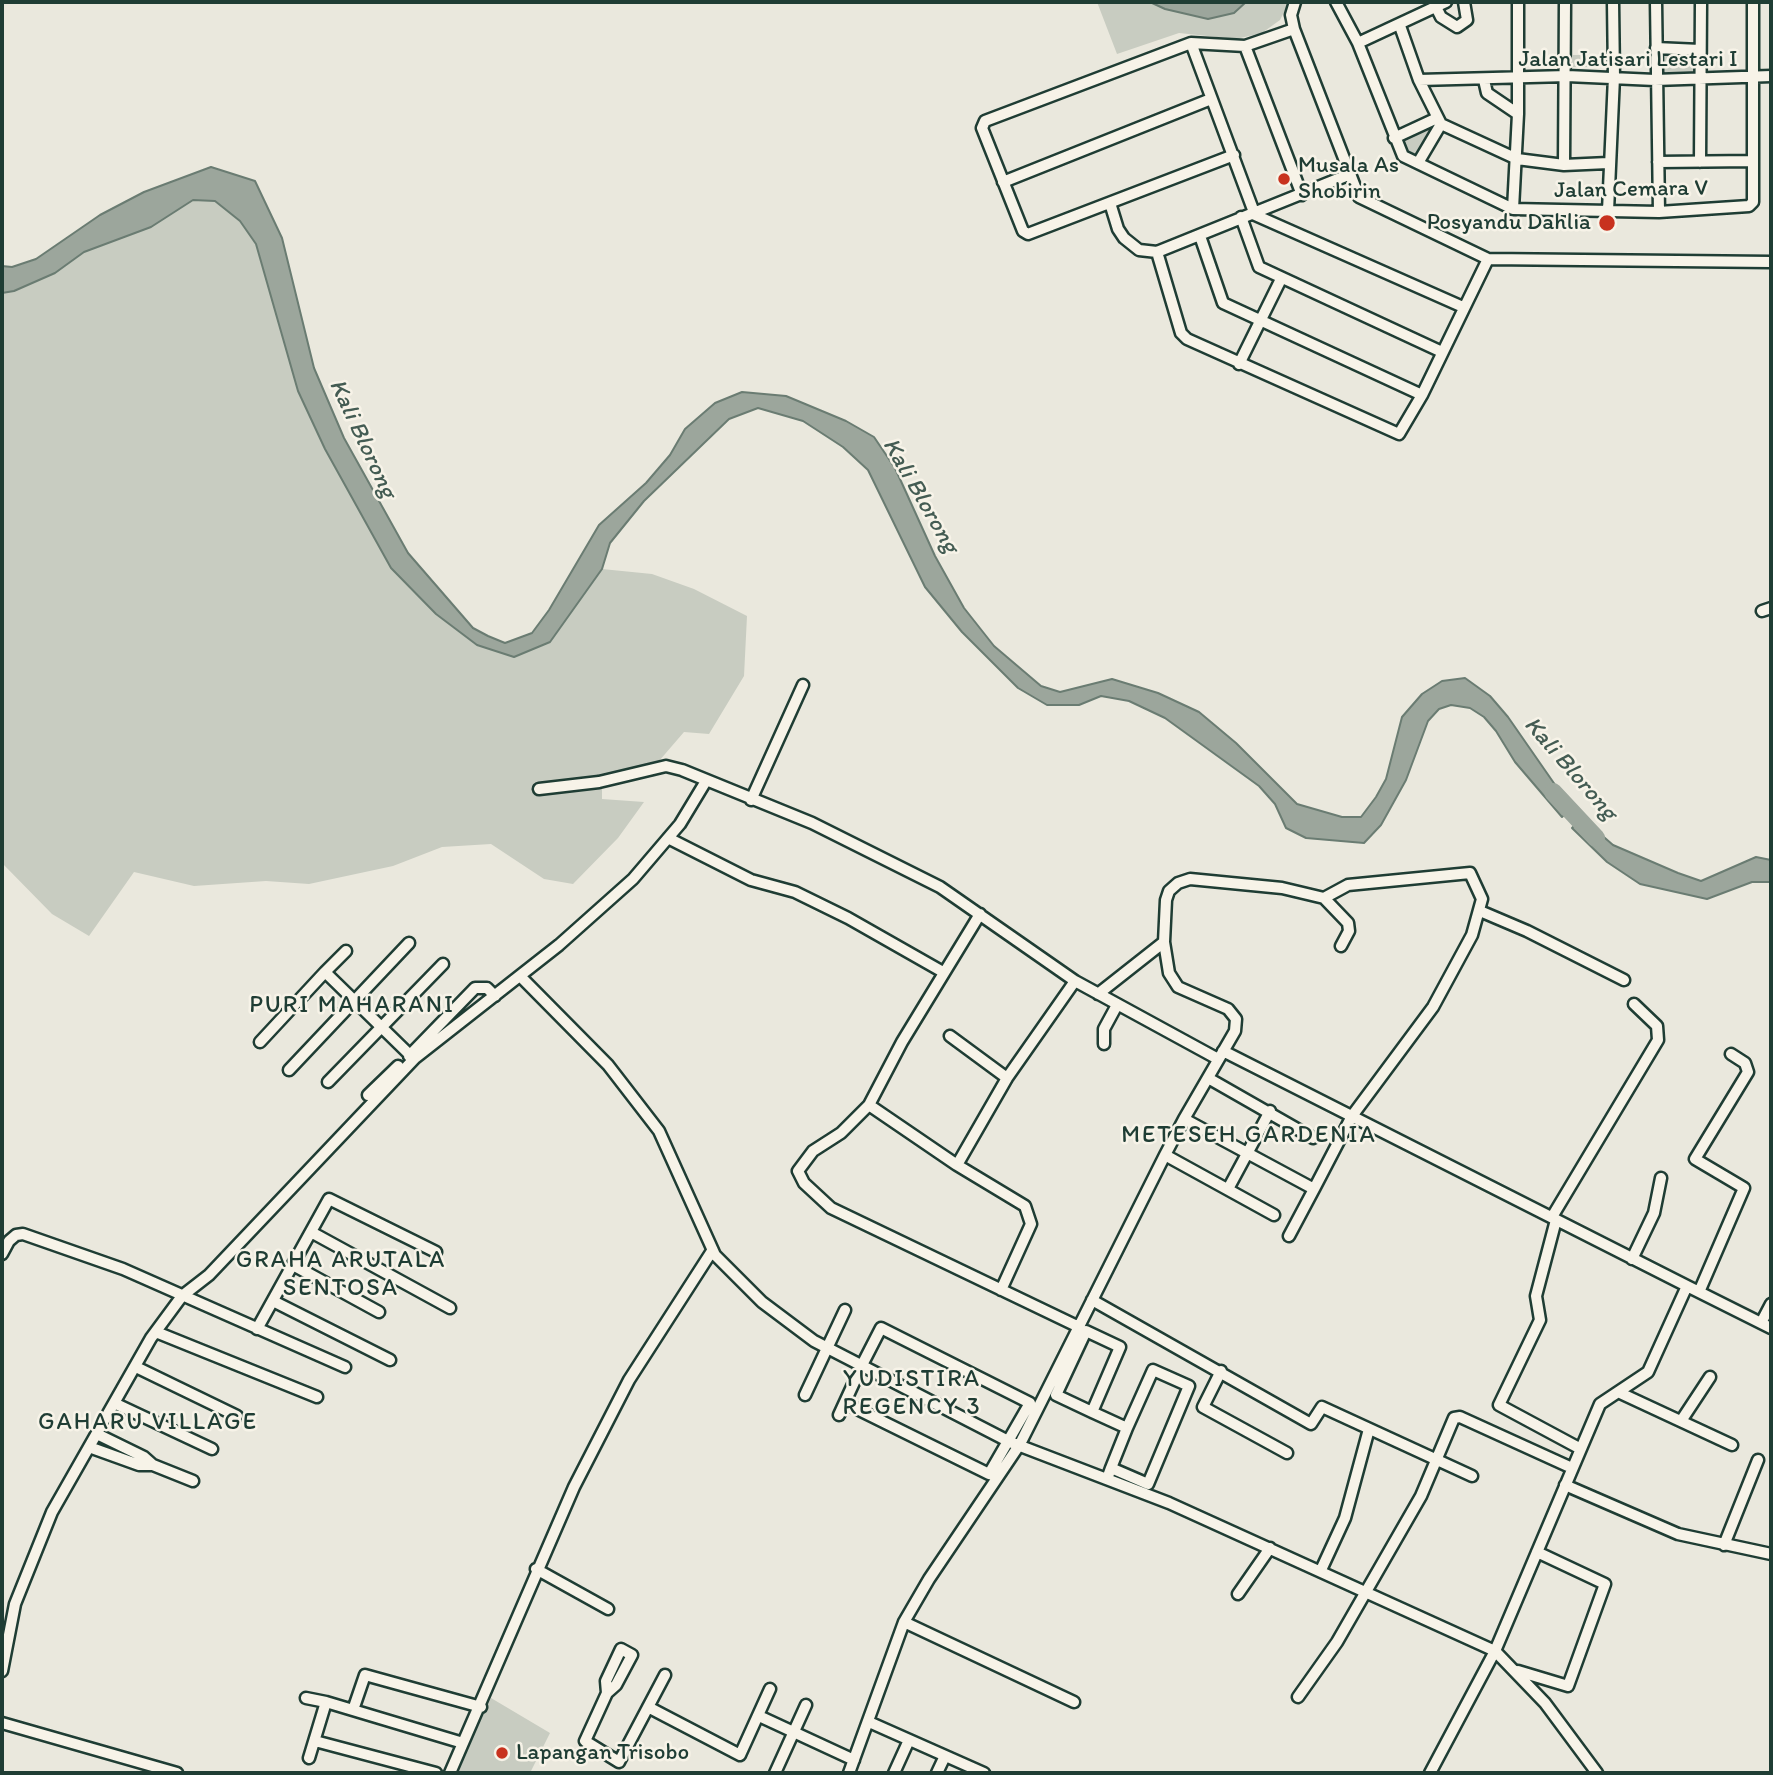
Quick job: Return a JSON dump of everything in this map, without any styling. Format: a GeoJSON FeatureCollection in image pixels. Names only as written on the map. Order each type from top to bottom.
{"type":"FeatureCollection","features":[{"type":"Feature","properties":{"kind":"street"},"geometry":{"type":"LineString","coordinates":[[1295,2],[1291,15],[1294,29],[1348,176],[1359,197],[1488,259],[1771,262]]}},
{"type":"Feature","properties":{"kind":"street"},"geometry":{"type":"LineString","coordinates":[[1359,43],[1400,26],[1441,4],[1441,17],[1457,27],[1467,20],[1464,2]]}},
{"type":"Feature","properties":{"kind":"street"},"geometry":{"type":"LineString","coordinates":[[1340,3],[1359,43],[1403,156],[1513,209],[1517,159],[1518,2]]}},
{"type":"Feature","properties":{"kind":"street"},"geometry":{"type":"LineString","coordinates":[[1564,164],[1567,76],[1565,2]]}},
{"type":"Feature","properties":{"kind":"street"},"geometry":{"type":"LineString","coordinates":[[1608,211],[1608,163],[1614,78],[1613,2]]}},
{"type":"Feature","properties":{"kind":"street"},"geometry":{"type":"LineString","coordinates":[[1656,2],[1659,212]]}},
{"type":"Feature","properties":{"kind":"street"},"geometry":{"type":"LineString","coordinates":[[1700,162],[1701,2]]}},
{"type":"Feature","properties":{"kind":"street"},"geometry":{"type":"LineString","coordinates":[[1658,162],[1753,161],[1753,2]]}},
{"type":"Feature","properties":{"kind":"street"},"geometry":{"type":"LineString","coordinates":[[1400,26],[1419,80],[1438,122],[1517,159],[1564,164],[1608,163]]}},
{"type":"Feature","properties":{"kind":"street"},"geometry":{"type":"LineString","coordinates":[[1234,155],[1028,234],[1023,231],[982,131],[985,121],[1191,43],[1245,46],[1294,29]]}},
{"type":"Feature","properties":{"kind":"street"},"geometry":{"type":"LineString","coordinates":[[1191,43],[1255,215],[1463,307]]}},
{"type":"Feature","properties":{"kind":"street"},"geometry":{"type":"LineString","coordinates":[[1245,46],[1302,195]]}},
{"type":"Feature","properties":{"kind":"street"},"geometry":{"type":"LineString","coordinates":[[1656,48],[1700,50]]}},
{"type":"Feature","properties":{"kind":"street","name":"Jalan Jatisari Lestari I"},"geometry":{"type":"LineString","coordinates":[[1419,80],[1567,76],[1656,80],[1753,79],[1771,76]]}},
{"type":"Feature","properties":{"kind":"street","name":"Jalan Jatisari Lestari I"},"geometry":{"type":"LineString","coordinates":[[1484,80],[1488,93],[1518,114]]}},
{"type":"Feature","properties":{"kind":"street"},"geometry":{"type":"LineString","coordinates":[[1003,182],[1211,99]]}},
{"type":"Feature","properties":{"kind":"street"},"geometry":{"type":"LineString","coordinates":[[1394,138],[1438,122]]}},
{"type":"Feature","properties":{"kind":"street"},"geometry":{"type":"LineString","coordinates":[[1418,163],[1438,122]]}},
{"type":"Feature","properties":{"kind":"street","name":"Jalan Cemara V"},"geometry":{"type":"LineString","coordinates":[[1513,209],[1659,212],[1749,206],[1753,202],[1753,161]]}},
{"type":"Feature","properties":{"kind":"street"},"geometry":{"type":"LineString","coordinates":[[1110,203],[1118,229],[1124,238],[1139,250],[1157,252],[1348,176]]}},
{"type":"Feature","properties":{"kind":"street"},"geometry":{"type":"LineString","coordinates":[[1241,217],[1257,265],[1280,279],[1442,352]]}},
{"type":"Feature","properties":{"kind":"street"},"geometry":{"type":"LineString","coordinates":[[1199,236],[1223,303],[1422,395]]}},
{"type":"Feature","properties":{"kind":"street"},"geometry":{"type":"LineString","coordinates":[[1157,252],[1181,333],[1187,339],[1239,365],[1396,434],[1404,431],[1488,259]]}},
{"type":"Feature","properties":{"kind":"street"},"geometry":{"type":"LineString","coordinates":[[1239,365],[1280,279]]}},
{"type":"Feature","properties":{"kind":"street"},"geometry":{"type":"LineString","coordinates":[[751,800],[803,685]]}},
{"type":"Feature","properties":{"kind":"street"},"geometry":{"type":"LineString","coordinates":[[539,789],[599,782],[666,766],[812,823],[940,887],[1075,981],[1116,1005],[1352,1116],[1766,1325],[1771,1304]]}},
{"type":"Feature","properties":{"kind":"street"},"geometry":{"type":"LineString","coordinates":[[2,1671],[15,1604],[52,1512],[156,1332],[182,1296],[209,1275],[284,1192],[415,1058],[520,976],[633,879],[668,838],[706,781]]}},
{"type":"Feature","properties":{"kind":"street"},"geometry":{"type":"LineString","coordinates":[[668,838],[751,880],[794,892],[848,918],[943,972]]}},
{"type":"Feature","properties":{"kind":"street"},"geometry":{"type":"LineString","coordinates":[[1289,1236],[1352,1116],[1433,1007],[1472,935],[1482,899],[1470,873],[1348,885],[1324,898]]}},
{"type":"Feature","properties":{"kind":"street"},"geometry":{"type":"LineString","coordinates":[[849,1773],[904,1622],[1014,1441],[1079,1327],[1165,1155],[1235,1031],[1236,1019],[1228,1009],[1178,987],[1169,973],[1164,942],[1166,900],[1178,883],[1190,879],[1283,888],[1324,898],[1348,923],[1349,931],[1341,946]]}},
{"type":"Feature","properties":{"kind":"street"},"geometry":{"type":"LineString","coordinates":[[1480,911],[1527,931],[1624,980]]}},
{"type":"Feature","properties":{"kind":"street"},"geometry":{"type":"LineString","coordinates":[[980,914],[943,972],[869,1105],[841,1133],[813,1151],[799,1166],[798,1171],[804,1183],[831,1208],[1079,1327]]}},
{"type":"Feature","properties":{"kind":"street"},"geometry":{"type":"LineString","coordinates":[[1098,994],[1164,942]]}},
{"type":"Feature","properties":{"kind":"street"},"geometry":{"type":"LineString","coordinates":[[289,1070],[409,943]]}},
{"type":"Feature","properties":{"kind":"street"},"geometry":{"type":"LineString","coordinates":[[260,1042],[346,951]]}},
{"type":"Feature","properties":{"kind":"street"},"geometry":{"type":"LineString","coordinates":[[328,1082],[443,964]]}},
{"type":"Feature","properties":{"kind":"street"},"geometry":{"type":"LineString","coordinates":[[325,972],[410,1055]]}},
{"type":"Feature","properties":{"kind":"street"},"geometry":{"type":"LineString","coordinates":[[520,976],[608,1065],[659,1131],[712,1251],[762,1302],[814,1341],[1014,1441],[1169,1503],[1367,1590],[1495,1651],[1545,1703],[1597,1773]]}},
{"type":"Feature","properties":{"kind":"street"},"geometry":{"type":"LineString","coordinates":[[957,1165],[1007,1078],[1075,981]]}},
{"type":"Feature","properties":{"kind":"street"},"geometry":{"type":"LineString","coordinates":[[368,1095],[475,988],[486,988],[495,996]]}},
{"type":"Feature","properties":{"kind":"street"},"geometry":{"type":"LineString","coordinates":[[1579,1448],[1499,1405],[1541,1320],[1536,1296],[1554,1218],[1658,1040],[1657,1026],[1634,1004]]}},
{"type":"Feature","properties":{"kind":"street"},"geometry":{"type":"LineString","coordinates":[[1104,1044],[1104,1029],[1116,1005]]}},
{"type":"Feature","properties":{"kind":"street"},"geometry":{"type":"LineString","coordinates":[[950,1036],[1007,1078]]}},
{"type":"Feature","properties":{"kind":"street"},"geometry":{"type":"LineString","coordinates":[[1699,1292],[1744,1188],[1695,1159],[1748,1072],[1745,1063],[1731,1054]]}},
{"type":"Feature","properties":{"kind":"street"},"geometry":{"type":"LineString","coordinates":[[1208,1078],[1270,1111],[1313,1138]]}},
{"type":"Feature","properties":{"kind":"street"},"geometry":{"type":"LineString","coordinates":[[869,1105],[957,1165],[1025,1206],[1031,1224],[1001,1290]]}},
{"type":"Feature","properties":{"kind":"street"},"geometry":{"type":"LineString","coordinates":[[1228,1189],[1270,1111]]}},
{"type":"Feature","properties":{"kind":"street"},"geometry":{"type":"LineString","coordinates":[[1184,1119],[1314,1189]]}},
{"type":"Feature","properties":{"kind":"street"},"geometry":{"type":"LineString","coordinates":[[1165,1155],[1274,1215]]}},
{"type":"Feature","properties":{"kind":"street"},"geometry":{"type":"LineString","coordinates":[[1632,1259],[1654,1213],[1661,1178]]}},
{"type":"Feature","properties":{"kind":"street"},"geometry":{"type":"LineString","coordinates":[[257,1329],[329,1199],[436,1252]]}},
{"type":"Feature","properties":{"kind":"street"},"geometry":{"type":"LineString","coordinates":[[311,1232],[450,1308]]}},
{"type":"Feature","properties":{"kind":"street"},"geometry":{"type":"LineString","coordinates":[[2,1254],[9,1241],[16,1235],[23,1234],[123,1269],[345,1367]]}},
{"type":"Feature","properties":{"kind":"street"},"geometry":{"type":"LineString","coordinates":[[450,1773],[481,1707],[536,1569],[620,1395],[712,1251]]}},
{"type":"Feature","properties":{"kind":"street"},"geometry":{"type":"LineString","coordinates":[[293,1265],[379,1312]]}},
{"type":"Feature","properties":{"kind":"street"},"geometry":{"type":"LineString","coordinates":[[1430,1773],[1495,1651],[1579,1448],[1600,1404],[1648,1372],[1687,1286]]}},
{"type":"Feature","properties":{"kind":"street"},"geometry":{"type":"LineString","coordinates":[[1092,1300],[1221,1370],[1311,1424],[1322,1407],[1472,1476]]}},
{"type":"Feature","properties":{"kind":"street"},"geometry":{"type":"LineString","coordinates":[[273,1301],[390,1360]]}},
{"type":"Feature","properties":{"kind":"street"},"geometry":{"type":"LineString","coordinates":[[805,1395],[845,1310]]}},
{"type":"Feature","properties":{"kind":"street"},"geometry":{"type":"LineString","coordinates":[[839,1415],[881,1328],[1030,1403],[1014,1441],[989,1474],[845,1403]]}},
{"type":"Feature","properties":{"kind":"street"},"geometry":{"type":"LineString","coordinates":[[1092,1412],[1119,1347],[1086,1331],[1056,1395],[1092,1412],[1127,1428]]}},
{"type":"Feature","properties":{"kind":"street"},"geometry":{"type":"LineString","coordinates":[[156,1332],[317,1397]]}},
{"type":"Feature","properties":{"kind":"street"},"geometry":{"type":"LineString","coordinates":[[136,1367],[237,1416]]}},
{"type":"Feature","properties":{"kind":"street"},"geometry":{"type":"LineString","coordinates":[[1107,1479],[1111,1468],[1127,1428],[1153,1370],[1189,1386],[1148,1484],[1111,1468]]}},
{"type":"Feature","properties":{"kind":"street"},"geometry":{"type":"LineString","coordinates":[[1221,1370],[1203,1407],[1287,1453]]}},
{"type":"Feature","properties":{"kind":"street"},"geometry":{"type":"LineString","coordinates":[[1681,1421],[1710,1377]]}},
{"type":"Feature","properties":{"kind":"street"},"geometry":{"type":"LineString","coordinates":[[1618,1392],[1732,1445]]}},
{"type":"Feature","properties":{"kind":"street"},"geometry":{"type":"LineString","coordinates":[[114,1403],[212,1449]]}},
{"type":"Feature","properties":{"kind":"street"},"geometry":{"type":"LineString","coordinates":[[1298,1697],[1337,1642],[1421,1496],[1454,1418],[1460,1417],[1572,1468]]}},
{"type":"Feature","properties":{"kind":"street"},"geometry":{"type":"LineString","coordinates":[[1321,1570],[1345,1518],[1368,1429]]}},
{"type":"Feature","properties":{"kind":"street"},"geometry":{"type":"LineString","coordinates":[[97,1434],[144,1457],[153,1465],[193,1481]]}},
{"type":"Feature","properties":{"kind":"street"},"geometry":{"type":"LineString","coordinates":[[89,1447],[139,1465],[153,1465]]}},
{"type":"Feature","properties":{"kind":"street"},"geometry":{"type":"LineString","coordinates":[[1724,1545],[1758,1460]]}},
{"type":"Feature","properties":{"kind":"street"},"geometry":{"type":"LineString","coordinates":[[1565,1485],[1678,1534],[1771,1553]]}},
{"type":"Feature","properties":{"kind":"street"},"geometry":{"type":"LineString","coordinates":[[1238,1594],[1270,1548]]}},
{"type":"Feature","properties":{"kind":"street"},"geometry":{"type":"LineString","coordinates":[[1514,1670],[1568,1686],[1605,1584],[1537,1552]]}},
{"type":"Feature","properties":{"kind":"street"},"geometry":{"type":"LineString","coordinates":[[536,1569],[608,1609]]}},
{"type":"Feature","properties":{"kind":"street"},"geometry":{"type":"LineString","coordinates":[[904,1622],[1074,1702]]}},
{"type":"Feature","properties":{"kind":"street"},"geometry":{"type":"LineString","coordinates":[[353,1710],[365,1675],[481,1707]]}},
{"type":"Feature","properties":{"kind":"street"},"geometry":{"type":"LineString","coordinates":[[607,1693],[585,1741],[619,1762],[665,1675]]}},
{"type":"Feature","properties":{"kind":"street"},"geometry":{"type":"LineString","coordinates":[[648,1707],[740,1755],[770,1689]]}},
{"type":"Feature","properties":{"kind":"street"},"geometry":{"type":"LineString","coordinates":[[306,1698],[463,1743]]}},
{"type":"Feature","properties":{"kind":"street"},"geometry":{"type":"LineString","coordinates":[[309,1758],[326,1702]]}},
{"type":"Feature","properties":{"kind":"street"},"geometry":{"type":"LineString","coordinates":[[775,1773],[806,1705]]}},
{"type":"Feature","properties":{"kind":"street"},"geometry":{"type":"LineString","coordinates":[[759,1716],[854,1760]]}},
{"type":"Feature","properties":{"kind":"street"},"geometry":{"type":"LineString","coordinates":[[869,1722],[981,1773]]}},
{"type":"Feature","properties":{"kind":"street"},"geometry":{"type":"LineString","coordinates":[[2,1723],[177,1773]]}},
{"type":"Feature","properties":{"kind":"street"},"geometry":{"type":"LineString","coordinates":[[894,1773],[909,1740]]}},
{"type":"Feature","properties":{"kind":"street"},"geometry":{"type":"LineString","coordinates":[[315,1741],[436,1773]]}},
{"type":"Feature","properties":{"kind":"street"},"geometry":{"type":"LineString","coordinates":[[937,1773],[945,1756]]}},
{"type":"Feature","properties":{"kind":"shaded area"},"geometry":{"type":"Polygon","coordinates":[[[1097,2],[1289,2],[1280,20],[1262,33],[1236,39],[1179,33],[1117,54],[1097,2]]]}},
{"type":"Feature","properties":{"kind":"shaded area"},"geometry":{"type":"Polygon","coordinates":[[[1150,2],[1246,2],[1234,13],[1208,19],[1165,9],[1150,2]]]}},
{"type":"Feature","properties":{"kind":"shaded area"},"geometry":{"type":"Polygon","coordinates":[[[1696,53],[1696,74],[1657,75],[1656,54],[1696,53]]]}},
{"type":"Feature","properties":{"kind":"shaded area"},"geometry":{"type":"Polygon","coordinates":[[[1573,55],[1600,55],[1600,67],[1573,67],[1573,55]]]}},
{"type":"Feature","properties":{"kind":"shaded area"},"geometry":{"type":"Polygon","coordinates":[[[1428,123],[1434,128],[1417,157],[1407,154],[1401,136],[1428,123]]]}},
{"type":"Feature","properties":{"kind":"shaded area"},"geometry":{"type":"Polygon","coordinates":[[[211,167],[255,181],[282,238],[314,368],[344,438],[408,553],[473,628],[488,636],[505,643],[532,633],[549,610],[599,525],[646,483],[670,455],[685,429],[715,403],[742,392],[786,396],[846,421],[874,437],[895,468],[935,556],[964,608],[994,646],[1041,686],[1060,692],[1112,679],[1158,693],[1199,712],[1236,743],[1297,804],[1342,817],[1361,817],[1386,779],[1402,717],[1422,694],[1442,681],[1465,678],[1490,696],[1508,717],[1558,789],[1574,805],[1562,817],[1515,762],[1484,717],[1470,708],[1451,705],[1439,709],[1428,721],[1406,780],[1381,825],[1364,843],[1306,838],[1286,828],[1275,804],[1259,786],[1165,718],[1129,701],[1101,696],[1079,705],[1047,705],[1018,688],[962,632],[925,587],[868,470],[843,447],[803,421],[758,408],[729,419],[644,501],[610,543],[602,569],[550,642],[514,657],[477,645],[436,614],[391,568],[325,449],[298,391],[256,244],[240,221],[215,201],[193,200],[151,227],[84,252],[55,273],[14,291],[2,293],[2,266],[12,267],[36,259],[100,215],[144,192],[211,167]]]}},
{"type":"Feature","properties":{"kind":"shaded area"},"geometry":{"type":"Polygon","coordinates":[[[193,200],[215,200],[240,221],[256,244],[298,391],[325,449],[477,645],[550,642],[602,569],[652,574],[694,589],[747,616],[744,676],[709,734],[684,732],[659,761],[602,775],[602,799],[644,802],[618,838],[573,884],[544,879],[491,844],[442,847],[393,866],[309,884],[266,881],[194,886],[134,872],[89,936],[52,914],[2,863],[2,293],[14,291],[55,273],[84,252],[151,227],[193,200]]]}},
{"type":"Feature","properties":{"kind":"shaded area"},"geometry":{"type":"Polygon","coordinates":[[[1582,818],[1613,845],[1701,881],[1756,857],[1771,860],[1771,882],[1752,882],[1707,899],[1640,884],[1607,862],[1572,828],[1582,818]]]}},
{"type":"Feature","properties":{"kind":"shaded area","name":"Lapangan Trisobo"},"geometry":{"type":"Polygon","coordinates":[[[491,1698],[550,1733],[530,1773],[455,1773],[491,1698]]]}},
{"type":"Feature","properties":{"kind":"waterway","name":"Kali Blorong"},"geometry":{"type":"LineString","coordinates":[[1553,792],[1596,838]]}},
{"type":"Feature","properties":{"kind":"place","name":"Musala As Shobirin"},"geometry":{"type":"Point","coordinates":[1284,179]}},
{"type":"Feature","properties":{"kind":"place","name":"Posyandu Dahlia"},"geometry":{"type":"Point","coordinates":[1607,223]}},
{"type":"Feature","properties":{"kind":"place","name":"Lapangan Trisobo"},"geometry":{"type":"Point","coordinates":[502,1753]}},
{"type":"Feature","properties":{"kind":"district","name":"PURI MAHARANI"},"geometry":{"type":"Point","coordinates":[352,1006]}},
{"type":"Feature","properties":{"kind":"district","name":"METESEH GARDENIA"},"geometry":{"type":"Point","coordinates":[1249,1136]}},
{"type":"Feature","properties":{"kind":"district","name":"GRAHA ARUTALA SENTOSA"},"geometry":{"type":"Point","coordinates":[341,1275]}},
{"type":"Feature","properties":{"kind":"district","name":"YUDISTIRA REGENCY 3"},"geometry":{"type":"Point","coordinates":[912,1394]}},
{"type":"Feature","properties":{"kind":"district","name":"GAHARU VILLAGE"},"geometry":{"type":"Point","coordinates":[148,1423]}}]}
